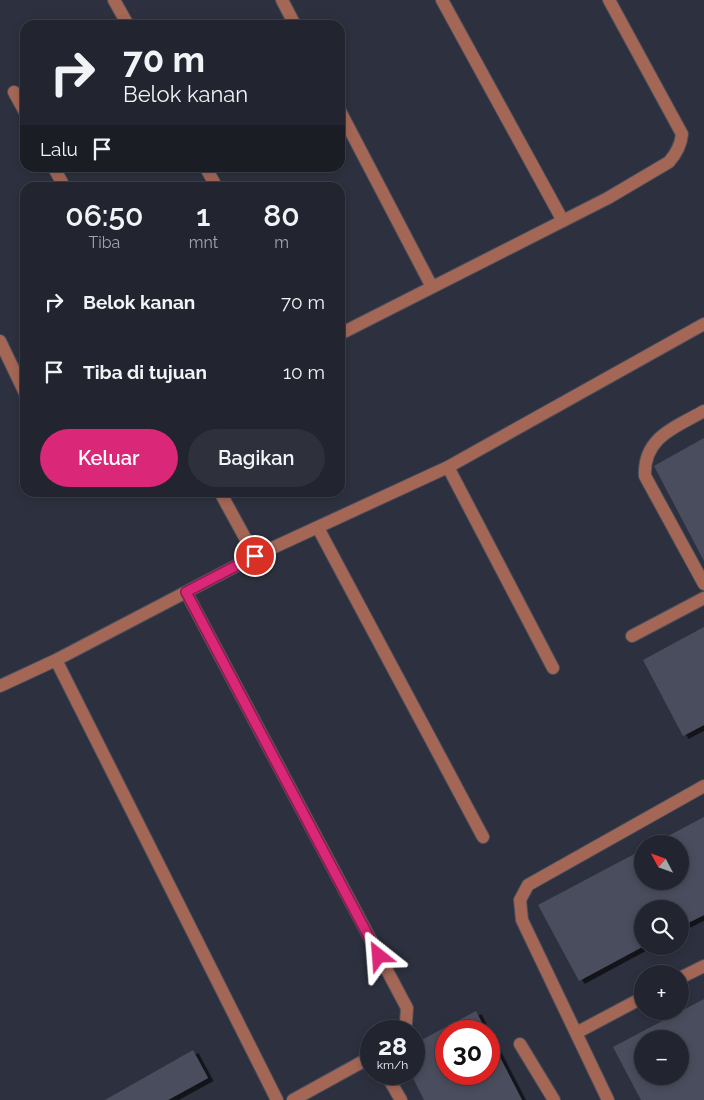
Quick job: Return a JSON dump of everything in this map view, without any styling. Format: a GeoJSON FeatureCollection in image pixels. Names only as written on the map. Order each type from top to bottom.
{"type":"FeatureCollection","features":[{"type":"Feature","properties":{"kind":"street"},"geometry":{"type":"LineString","coordinates":[[114,0],[125,20]]}},
{"type":"Feature","properties":{"kind":"street"},"geometry":{"type":"LineString","coordinates":[[282,0],[292,20]]}},
{"type":"Feature","properties":{"kind":"street"},"geometry":{"type":"LineString","coordinates":[[442,0],[563,221]]}},
{"type":"Feature","properties":{"kind":"street"},"geometry":{"type":"LineString","coordinates":[[345,331],[608,198],[669,162],[675,156],[682,140],[682,134],[609,0]]}},
{"type":"Feature","properties":{"kind":"street"},"geometry":{"type":"LineString","coordinates":[[14,92],[20,103]]}},
{"type":"Feature","properties":{"kind":"street"},"geometry":{"type":"LineString","coordinates":[[345,121],[432,287]]}},
{"type":"Feature","properties":{"kind":"street"},"geometry":{"type":"LineString","coordinates":[[0,686],[56,660],[255,556],[448,467],[704,324]]}},
{"type":"Feature","properties":{"kind":"street"},"geometry":{"type":"LineString","coordinates":[[0,341],[20,383]]}},
{"type":"Feature","properties":{"kind":"street"},"geometry":{"type":"LineString","coordinates":[[704,411],[661,435],[652,445],[646,457],[645,465],[645,476],[704,584]]}},
{"type":"Feature","properties":{"kind":"street"},"geometry":{"type":"LineString","coordinates":[[448,467],[553,668]]}},
{"type":"Feature","properties":{"kind":"street"},"geometry":{"type":"LineString","coordinates":[[223,497],[255,556]]}},
{"type":"Feature","properties":{"kind":"street"},"geometry":{"type":"LineString","coordinates":[[318,528],[483,837]]}},
{"type":"Feature","properties":{"kind":"street"},"geometry":{"type":"LineString","coordinates":[[186,592],[407,1008],[406,1020]]}},
{"type":"Feature","properties":{"kind":"street"},"geometry":{"type":"LineString","coordinates":[[632,636],[704,598]]}},
{"type":"Feature","properties":{"kind":"street"},"geometry":{"type":"LineString","coordinates":[[56,660],[277,1100]]}},
{"type":"Feature","properties":{"kind":"street"},"geometry":{"type":"LineString","coordinates":[[608,1100],[522,920],[520,900],[528,885],[704,786]]}},
{"type":"Feature","properties":{"kind":"street"},"geometry":{"type":"LineString","coordinates":[[689,974],[704,966]]}},
{"type":"Feature","properties":{"kind":"street"},"geometry":{"type":"LineString","coordinates":[[576,1033],[634,1002]]}},
{"type":"Feature","properties":{"kind":"street"},"geometry":{"type":"LineString","coordinates":[[520,1044],[554,1100]]}},
{"type":"Feature","properties":{"kind":"street"},"geometry":{"type":"LineString","coordinates":[[293,1100],[360,1063]]}},
{"type":"Feature","properties":{"kind":"street"},"geometry":{"type":"LineString","coordinates":[[392,1085],[401,1100]]}},
{"type":"Feature","properties":{"kind":"building"},"geometry":{"type":"Polygon","coordinates":[[[704,438],[704,561],[654,466],[704,438]]]}},
{"type":"Feature","properties":{"kind":"building"},"geometry":{"type":"Polygon","coordinates":[[[704,627],[704,725],[683,736],[643,660],[704,627]]]}},
{"type":"Feature","properties":{"kind":"building"},"geometry":{"type":"Polygon","coordinates":[[[704,817],[704,915],[689,922],[689,900],[634,900],[634,951],[579,981],[538,905],[634,854],[634,890],[689,890],[689,835],[670,835],[704,817]]]}},
{"type":"Feature","properties":{"kind":"building"},"geometry":{"type":"Polygon","coordinates":[[[704,999],[704,1100],[641,1100],[613,1047],[634,1036],[634,1085],[689,1085],[689,1030],[645,1030],[664,1020],[689,1020],[689,1007],[704,999]]]}},
{"type":"Feature","properties":{"kind":"building"},"geometry":{"type":"Polygon","coordinates":[[[476,1011],[480,1020],[459,1020],[476,1011]]]}},
{"type":"Feature","properties":{"kind":"building"},"geometry":{"type":"Polygon","coordinates":[[[435,1033],[435,1085],[500,1085],[500,1057],[522,1100],[424,1100],[416,1085],[425,1085],[425,1038],[435,1033]]]}},
{"type":"Feature","properties":{"kind":"building"},"geometry":{"type":"Polygon","coordinates":[[[193,1050],[208,1078],[168,1100],[105,1100],[193,1050]]]}},
{"type":"Feature","properties":{"kind":"route"},"geometry":{"type":"LineString","coordinates":[[255,556],[186,592],[379,956]]}}]}
